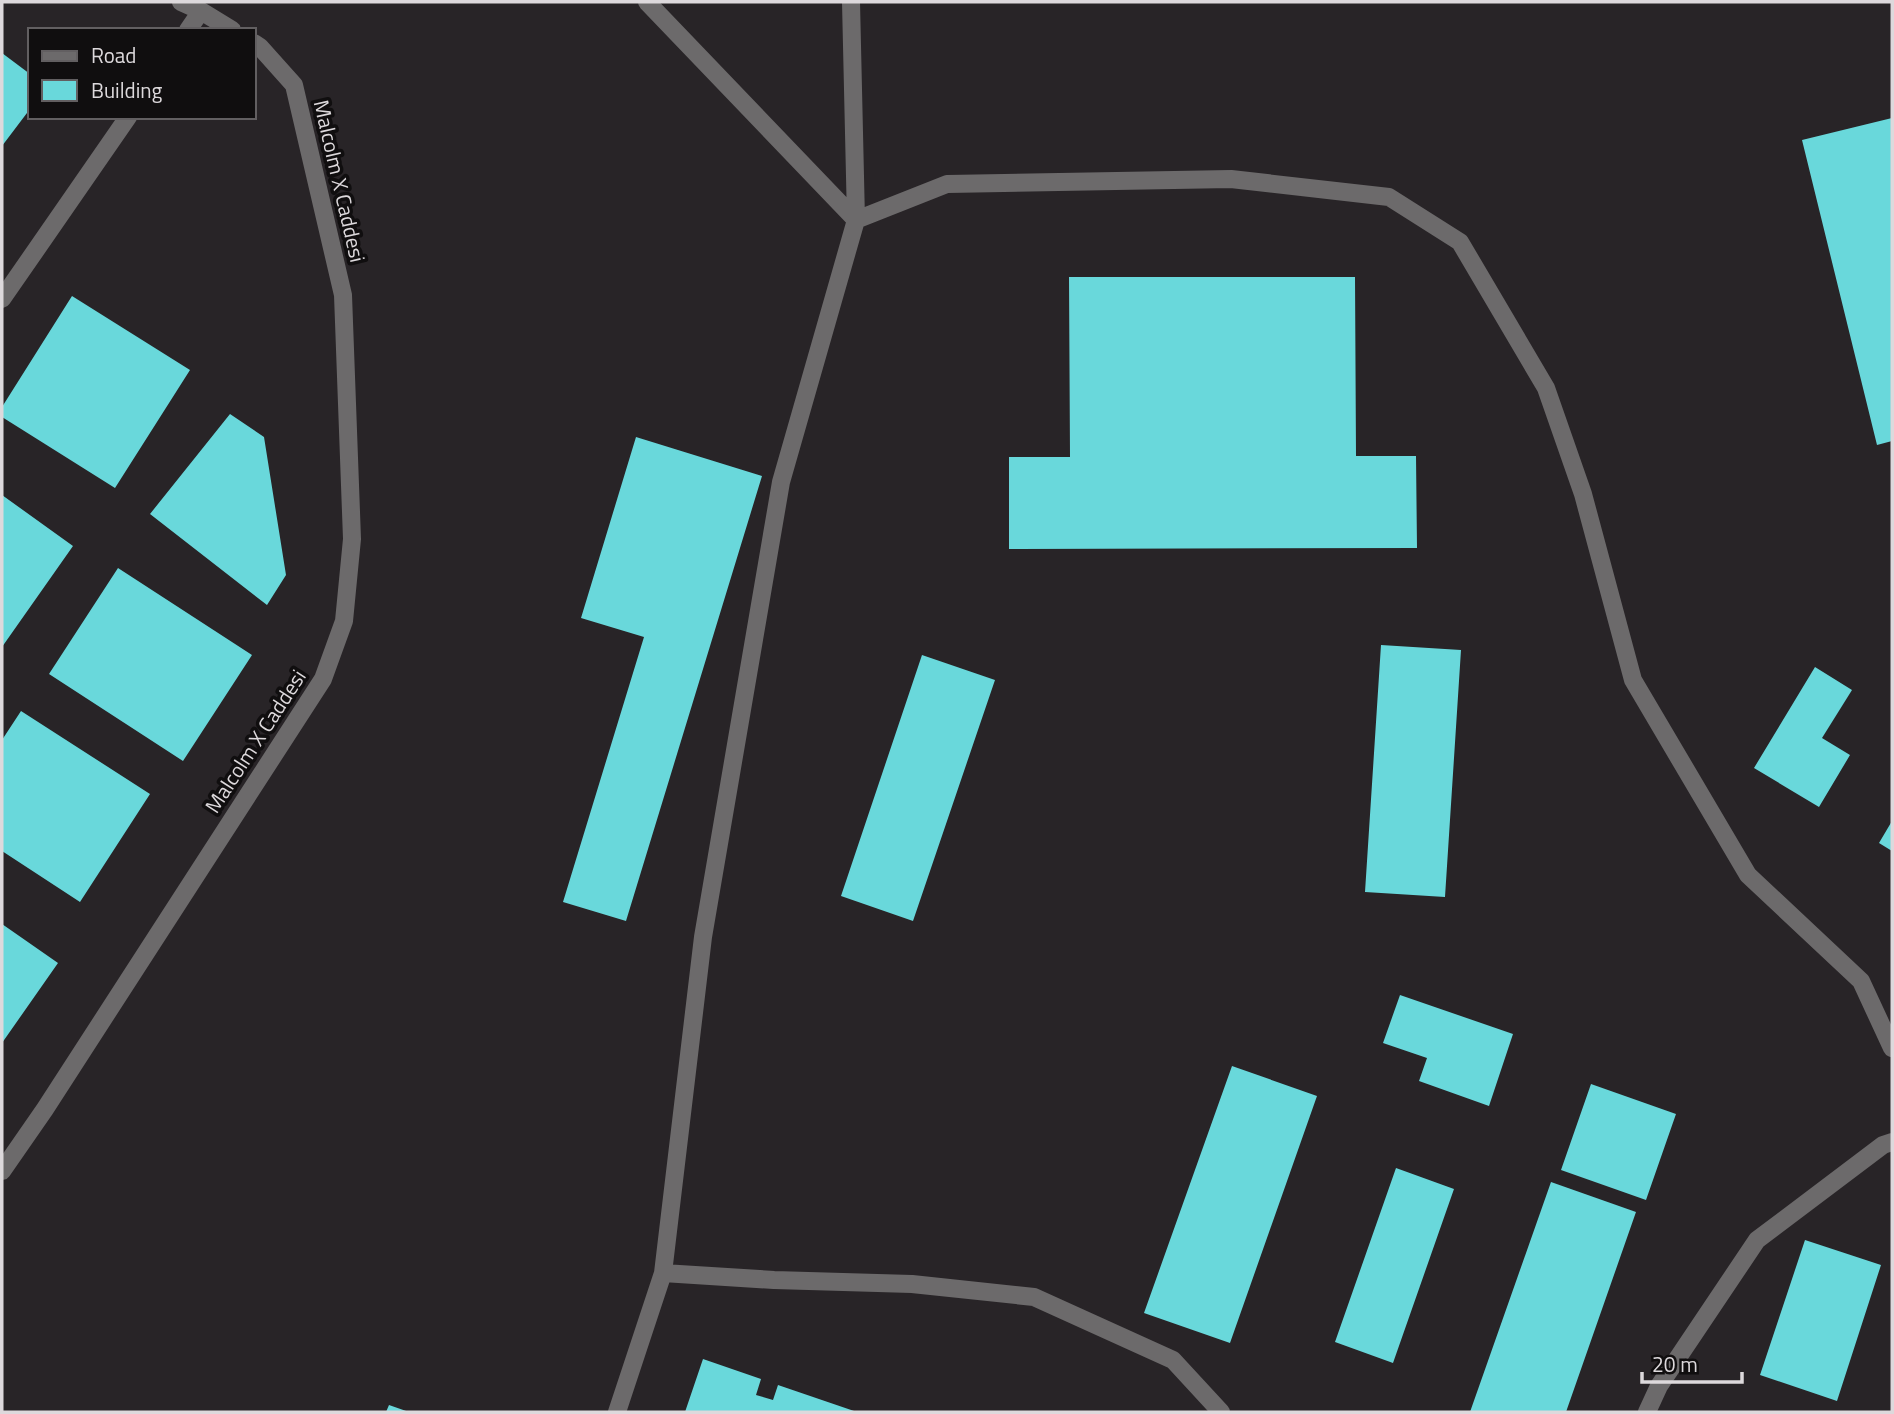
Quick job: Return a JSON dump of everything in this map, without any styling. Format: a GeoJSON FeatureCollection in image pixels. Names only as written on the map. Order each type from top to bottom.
{"type":"FeatureCollection","features":[{"type":"Feature","properties":{"kind":"street"},"geometry":{"type":"LineString","coordinates":[[181,2],[229,28]]}},
{"type":"Feature","properties":{"kind":"street"},"geometry":{"type":"LineString","coordinates":[[647,2],[856,220]]}},
{"type":"Feature","properties":{"kind":"street"},"geometry":{"type":"LineString","coordinates":[[617,1412],[663,1273],[703,937],[781,482],[856,220],[850,2]]}},
{"type":"Feature","properties":{"kind":"street"},"geometry":{"type":"LineString","coordinates":[[189,28],[201,11]]}},
{"type":"Feature","properties":{"kind":"street","name":"Malcolm X Caddesi"},"geometry":{"type":"LineString","coordinates":[[2,1171],[45,1109],[323,679],[344,621],[352,539],[343,295],[294,85],[256,44]]}},
{"type":"Feature","properties":{"kind":"street"},"geometry":{"type":"LineString","coordinates":[[2,299],[127,119]]}},
{"type":"Feature","properties":{"kind":"street"},"geometry":{"type":"LineString","coordinates":[[856,220],[947,184],[1231,179],[1389,197],[1460,242],[1546,388],[1583,494],[1633,680],[1748,875],[1861,981],[1892,1048]]}},
{"type":"Feature","properties":{"kind":"street"},"geometry":{"type":"LineString","coordinates":[[1647,1412],[1659,1386],[1756,1240],[1883,1145],[1892,1142]]}},
{"type":"Feature","properties":{"kind":"street"},"geometry":{"type":"LineString","coordinates":[[663,1273],[774,1280],[912,1283],[1034,1297],[1173,1360],[1221,1412]]}},
{"type":"Feature","properties":{"kind":"building"},"geometry":{"type":"Polygon","coordinates":[[[2,53],[28,72],[28,112],[2,146],[2,53]]]}},
{"type":"Feature","properties":{"kind":"building"},"geometry":{"type":"Polygon","coordinates":[[[1892,118],[1892,441],[1877,445],[1802,140],[1892,118]]]}},
{"type":"Feature","properties":{"kind":"building"},"geometry":{"type":"Polygon","coordinates":[[[1069,277],[1355,277],[1356,456],[1416,456],[1417,548],[1009,549],[1009,457],[1070,457],[1069,277]]]}},
{"type":"Feature","properties":{"kind":"building"},"geometry":{"type":"Polygon","coordinates":[[[72,296],[190,370],[115,488],[2,417],[2,407],[72,296]]]}},
{"type":"Feature","properties":{"kind":"building"},"geometry":{"type":"Polygon","coordinates":[[[230,414],[264,437],[286,575],[267,605],[150,514],[230,414]]]}},
{"type":"Feature","properties":{"kind":"building"},"geometry":{"type":"Polygon","coordinates":[[[636,437],[762,476],[626,921],[563,902],[644,637],[581,618],[636,437]]]}},
{"type":"Feature","properties":{"kind":"building"},"geometry":{"type":"Polygon","coordinates":[[[2,495],[73,546],[2,647],[2,495]]]}},
{"type":"Feature","properties":{"kind":"building"},"geometry":{"type":"Polygon","coordinates":[[[118,568],[252,655],[183,761],[49,674],[118,568]]]}},
{"type":"Feature","properties":{"kind":"building"},"geometry":{"type":"Polygon","coordinates":[[[1381,645],[1461,650],[1445,897],[1365,892],[1381,645]]]}},
{"type":"Feature","properties":{"kind":"building"},"geometry":{"type":"Polygon","coordinates":[[[922,655],[995,680],[913,921],[841,896],[922,655]]]}},
{"type":"Feature","properties":{"kind":"building"},"geometry":{"type":"Polygon","coordinates":[[[1815,667],[1852,690],[1822,738],[1850,755],[1819,807],[1754,768],[1815,667]]]}},
{"type":"Feature","properties":{"kind":"building"},"geometry":{"type":"Polygon","coordinates":[[[21,711],[150,794],[80,902],[2,851],[2,740],[21,711]]]}},
{"type":"Feature","properties":{"kind":"building"},"geometry":{"type":"Polygon","coordinates":[[[1892,821],[1892,851],[1879,843],[1892,821]]]}},
{"type":"Feature","properties":{"kind":"building"},"geometry":{"type":"Polygon","coordinates":[[[2,924],[58,963],[2,1043],[2,924]]]}},
{"type":"Feature","properties":{"kind":"building"},"geometry":{"type":"Polygon","coordinates":[[[1400,995],[1513,1034],[1489,1106],[1419,1081],[1427,1058],[1383,1043],[1400,995]]]}},
{"type":"Feature","properties":{"kind":"building"},"geometry":{"type":"Polygon","coordinates":[[[1232,1066],[1317,1096],[1230,1343],[1144,1313],[1232,1066]]]}},
{"type":"Feature","properties":{"kind":"building"},"geometry":{"type":"Polygon","coordinates":[[[1591,1084],[1676,1114],[1646,1200],[1561,1170],[1591,1084]]]}},
{"type":"Feature","properties":{"kind":"building"},"geometry":{"type":"Polygon","coordinates":[[[1396,1168],[1454,1189],[1393,1363],[1335,1342],[1396,1168]]]}},
{"type":"Feature","properties":{"kind":"building"},"geometry":{"type":"Polygon","coordinates":[[[1551,1182],[1636,1212],[1566,1412],[1470,1412],[1551,1182]]]}},
{"type":"Feature","properties":{"kind":"building"},"geometry":{"type":"Polygon","coordinates":[[[1805,1240],[1881,1265],[1837,1401],[1760,1375],[1805,1240]]]}},
{"type":"Feature","properties":{"kind":"building"},"geometry":{"type":"Polygon","coordinates":[[[703,1359],[761,1379],[756,1395],[773,1400],[778,1385],[857,1412],[685,1412],[703,1359]]]}},
{"type":"Feature","properties":{"kind":"building"},"geometry":{"type":"Polygon","coordinates":[[[389,1405],[409,1412],[386,1412],[389,1405]]]}}]}
